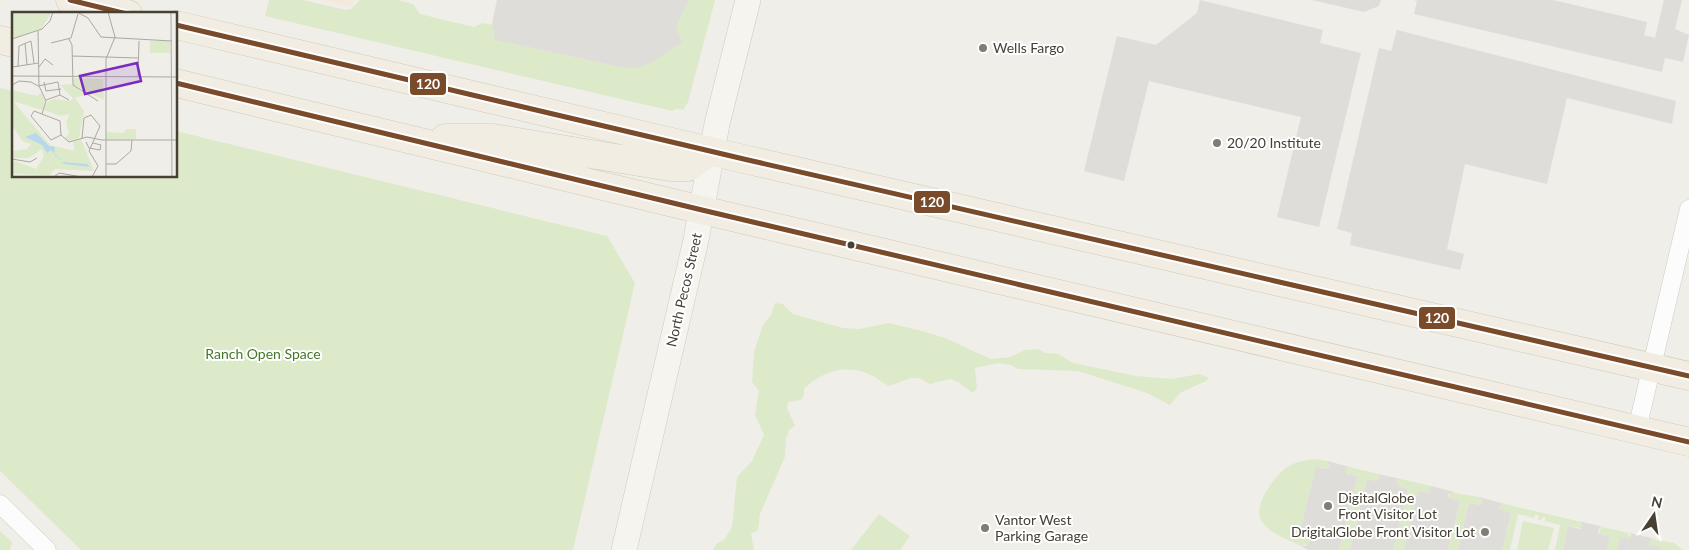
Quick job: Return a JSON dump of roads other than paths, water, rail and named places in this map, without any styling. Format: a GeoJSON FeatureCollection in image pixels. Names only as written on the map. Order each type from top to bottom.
{"type":"FeatureCollection","features":[{"type":"Feature","properties":{"kind":"main road"},"geometry":{"type":"LineString","coordinates":[[70,0],[120,12]]}},
{"type":"Feature","properties":{"kind":"main road"},"geometry":{"type":"LineString","coordinates":[[178,25],[711,151],[1689,376]]}},
{"type":"Feature","properties":{"kind":"main road"},"geometry":{"type":"LineString","coordinates":[[178,83],[702,210],[1689,442]]}},
{"type":"Feature","properties":{"kind":"main road"},"geometry":{"type":"LineString","coordinates":[[401,138],[493,138],[670,167],[689,167],[711,151]]}},
{"type":"Feature","properties":{"kind":"street","name":"North Pecos Street"},"geometry":{"type":"LineString","coordinates":[[624,550],[702,210],[711,151],[748,0]]}},
{"type":"Feature","properties":{"kind":"street"},"geometry":{"type":"LineString","coordinates":[[1637,429],[1689,209]]}},
{"type":"Feature","properties":{"kind":"street"},"geometry":{"type":"LineString","coordinates":[[0,504],[47,550]]}},
{"type":"Feature","properties":{"kind":"place","name":"Wells Fargo"},"geometry":{"type":"Point","coordinates":[983,48]}},
{"type":"Feature","properties":{"kind":"place","name":"20/20 Institute"},"geometry":{"type":"Point","coordinates":[1217,143]}},
{"type":"Feature","properties":{"kind":"place","name":"DigitalGlobe Front Visitor Lot"},"geometry":{"type":"Point","coordinates":[1328,506]}},
{"type":"Feature","properties":{"kind":"place","name":"Vantor West Parking Garage"},"geometry":{"type":"Point","coordinates":[985,528]}},
{"type":"Feature","properties":{"kind":"place","name":"DrigitalGlobe Front Visitor Lot"},"geometry":{"type":"Point","coordinates":[1485,532]}},
{"type":"Feature","properties":{"kind":"park label","name":"Ranch Open Space"},"geometry":{"type":"Point","coordinates":[263,354]}}]}
